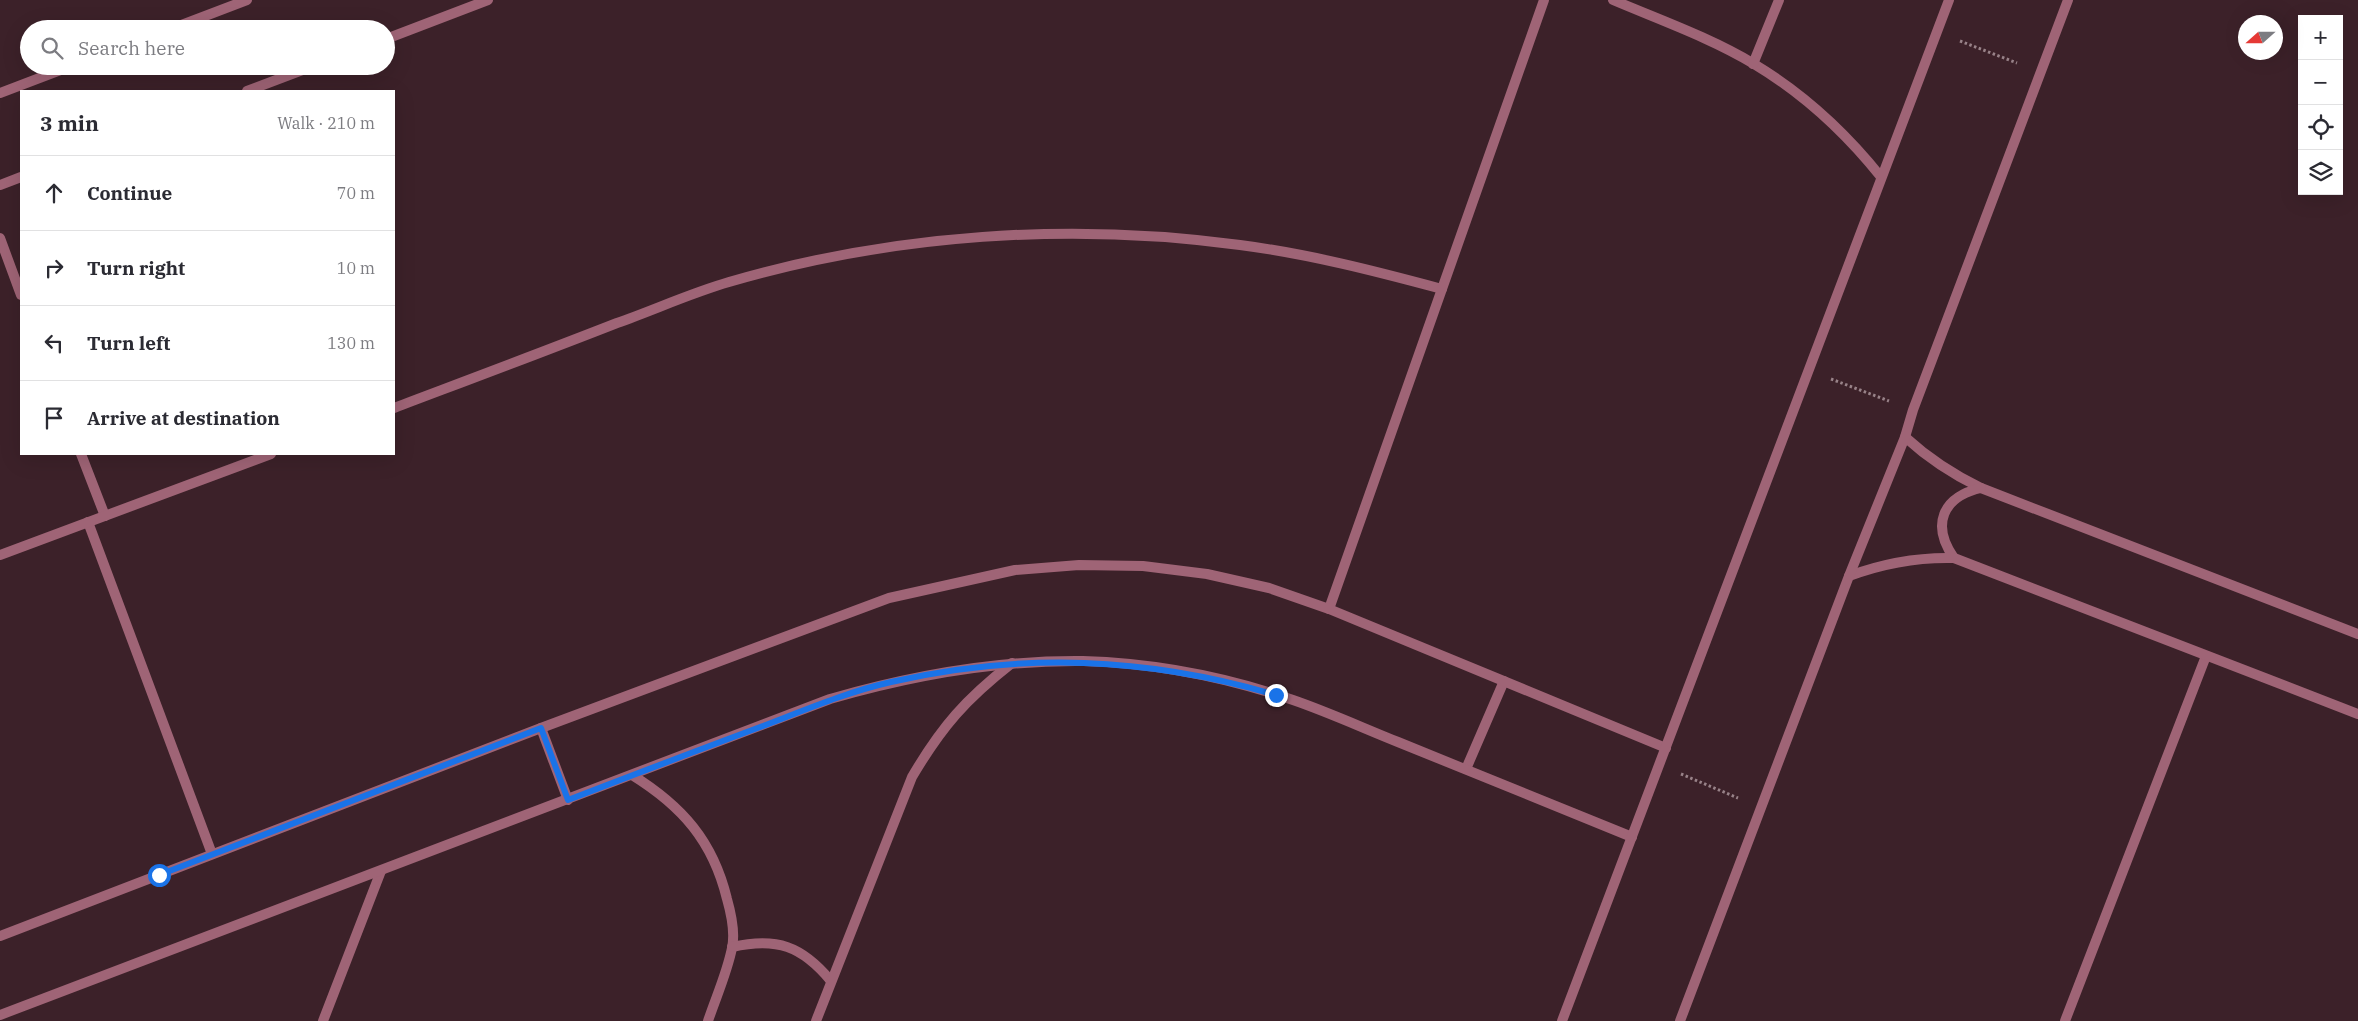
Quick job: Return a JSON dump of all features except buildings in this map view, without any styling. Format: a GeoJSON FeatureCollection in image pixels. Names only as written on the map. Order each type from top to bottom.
{"type":"FeatureCollection","features":[{"type":"Feature","properties":{"kind":"street"},"geometry":{"type":"LineString","coordinates":[[195,20],[247,0]]}},
{"type":"Feature","properties":{"kind":"street"},"geometry":{"type":"LineString","coordinates":[[395,35],[488,0]]}},
{"type":"Feature","properties":{"kind":"street"},"geometry":{"type":"LineString","coordinates":[[1329,609],[1544,0]]}},
{"type":"Feature","properties":{"kind":"street"},"geometry":{"type":"LineString","coordinates":[[1613,0],[1753,64],[1811,103],[1836,126],[1881,177]]}},
{"type":"Feature","properties":{"kind":"street"},"geometry":{"type":"LineString","coordinates":[[1753,64],[1779,0]]}},
{"type":"Feature","properties":{"kind":"street"},"geometry":{"type":"LineString","coordinates":[[1562,1021],[1949,0]]}},
{"type":"Feature","properties":{"kind":"street"},"geometry":{"type":"LineString","coordinates":[[1680,1021],[1849,576],[1905,437],[1913,410],[2068,0]]}},
{"type":"Feature","properties":{"kind":"street"},"geometry":{"type":"LineString","coordinates":[[0,93],[47,75]]}},
{"type":"Feature","properties":{"kind":"street"},"geometry":{"type":"LineString","coordinates":[[250,90],[289,75]]}},
{"type":"Feature","properties":{"kind":"street"},"geometry":{"type":"LineString","coordinates":[[0,185],[20,177]]}},
{"type":"Feature","properties":{"kind":"street"},"geometry":{"type":"LineString","coordinates":[[395,408],[728,282],[828,258],[931,241],[1034,234],[1137,235],[1250,246],[1342,262],[1442,289]]}},
{"type":"Feature","properties":{"kind":"street"},"geometry":{"type":"LineString","coordinates":[[0,238],[20,292]]}},
{"type":"Feature","properties":{"kind":"street"},"geometry":{"type":"LineString","coordinates":[[1905,437],[1928,457],[1953,474],[1981,488],[2358,634]]}},
{"type":"Feature","properties":{"kind":"street"},"geometry":{"type":"LineString","coordinates":[[81,455],[105,516]]}},
{"type":"Feature","properties":{"kind":"street"},"geometry":{"type":"LineString","coordinates":[[0,555],[268,455]]}},
{"type":"Feature","properties":{"kind":"street"},"geometry":{"type":"LineString","coordinates":[[1954,558],[1945,545],[1941,530],[1944,514],[1952,500],[1965,491],[1981,488]]}},
{"type":"Feature","properties":{"kind":"street"},"geometry":{"type":"LineString","coordinates":[[88,522],[212,854]]}},
{"type":"Feature","properties":{"kind":"street"},"geometry":{"type":"LineString","coordinates":[[1849,576],[1890,562],[1932,557],[1954,558],[2358,714]]}},
{"type":"Feature","properties":{"kind":"street"},"geometry":{"type":"LineString","coordinates":[[0,936],[541,728],[889,598],[1015,570],[1079,565],[1143,566],[1207,574],[1269,588],[1329,609],[1666,748]]}},
{"type":"Feature","properties":{"kind":"street"},"geometry":{"type":"LineString","coordinates":[[2065,1021],[2206,656]]}},
{"type":"Feature","properties":{"kind":"street"},"geometry":{"type":"LineString","coordinates":[[0,1015],[830,699],[890,682],[951,670],[1012,663],[1084,661],[1154,667],[1224,680],[1293,700],[1632,837]]}},
{"type":"Feature","properties":{"kind":"street"},"geometry":{"type":"LineString","coordinates":[[816,1021],[912,777],[932,743],[955,713],[982,686],[1012,663]]}},
{"type":"Feature","properties":{"kind":"street"},"geometry":{"type":"LineString","coordinates":[[1466,769],[1504,681]]}},
{"type":"Feature","properties":{"kind":"street"},"geometry":{"type":"LineString","coordinates":[[541,728],[568,800]]}},
{"type":"Feature","properties":{"kind":"street"},"geometry":{"type":"LineString","coordinates":[[632,775],[660,792],[686,816],[707,845],[722,877],[730,911],[732,947],[708,1021]]}},
{"type":"Feature","properties":{"kind":"street"},"geometry":{"type":"LineString","coordinates":[[323,1021],[381,871]]}},
{"type":"Feature","properties":{"kind":"street"},"geometry":{"type":"LineString","coordinates":[[732,947],[755,942],[777,944],[798,951],[817,964],[831,981]]}},
{"type":"Feature","properties":{"kind":"path"},"geometry":{"type":"LineString","coordinates":[[1937,31],[2041,73]]}},
{"type":"Feature","properties":{"kind":"path"},"geometry":{"type":"LineString","coordinates":[[1808,371],[1913,410]]}},
{"type":"Feature","properties":{"kind":"path"},"geometry":{"type":"LineString","coordinates":[[1659,765],[1761,808]]}},
{"type":"Feature","properties":{"kind":"route"},"geometry":{"type":"LineString","coordinates":[[159,875],[541,728],[568,800],[830,699],[890,682],[951,670],[1012,663],[1084,661],[1154,667],[1224,680],[1276,695]]}}]}
